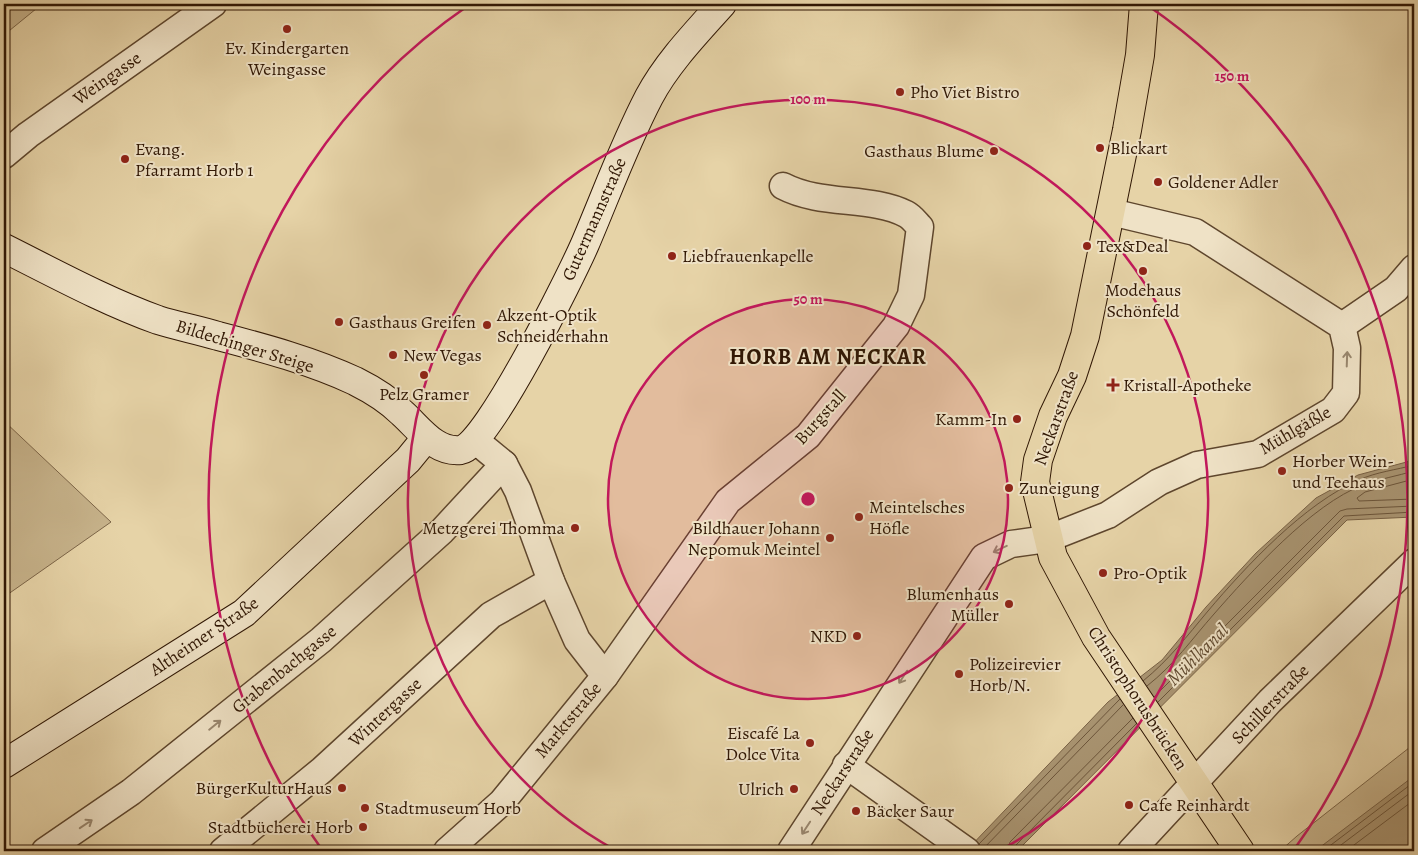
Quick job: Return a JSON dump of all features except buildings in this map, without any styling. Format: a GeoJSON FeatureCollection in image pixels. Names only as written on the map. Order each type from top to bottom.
{"type":"FeatureCollection","features":[{"type":"Feature","properties":{"kind":"main road","name":"Neckarstraße"},"geometry":{"type":"LineString","coordinates":[[1047,539],[1035,482],[1038,460],[1053,416],[1072,376],[1085,336],[1140,55],[1144,4]]}},
{"type":"Feature","properties":{"kind":"main road","name":"Christophorusbrücken"},"geometry":{"type":"LineString","coordinates":[[1047,539],[1052,557],[1096,637],[1240,851]]}},
{"type":"Feature","properties":{"kind":"street","name":"Weingasse"},"geometry":{"type":"LineString","coordinates":[[4,155],[28,135],[213,4]]}},
{"type":"Feature","properties":{"kind":"street","name":"Gutermannstraße"},"geometry":{"type":"LineString","coordinates":[[476,441],[509,392],[584,246],[608,185],[650,95],[692,38],[722,4]]}},
{"type":"Feature","properties":{"kind":"street","name":"Burgstall"},"geometry":{"type":"LineString","coordinates":[[605,676],[728,501],[808,436],[896,326],[911,295],[920,227],[908,215],[892,209],[799,194],[783,186]]}},
{"type":"Feature","properties":{"kind":"street"},"geometry":{"type":"LineString","coordinates":[[1110,212],[1195,232],[1342,326],[1396,289],[1414,268]]}},
{"type":"Feature","properties":{"kind":"street","name":"Bildechinger Steige"},"geometry":{"type":"LineString","coordinates":[[4,248],[99,296],[160,320],[266,348],[355,382],[396,408],[426,438],[447,448],[463,450],[476,441]]}},
{"type":"Feature","properties":{"kind":"street","name":"Mühlgäßle"},"geometry":{"type":"LineString","coordinates":[[1047,539],[1108,515],[1159,482],[1196,465],[1258,454],[1334,410],[1346,393],[1347,348],[1342,326]]}},
{"type":"Feature","properties":{"kind":"street","name":"Altheimer Straße"},"geometry":{"type":"LineString","coordinates":[[4,764],[244,613],[408,460],[426,438]]}},
{"type":"Feature","properties":{"kind":"street","name":"Marktstraße"},"geometry":{"type":"LineString","coordinates":[[447,851],[502,802],[605,676],[577,640],[551,581],[518,491],[504,464],[476,441]]}},
{"type":"Feature","properties":{"kind":"street","name":"Grabenbachgasse"},"geometry":{"type":"LineString","coordinates":[[45,851],[131,792],[335,628],[442,531],[504,464]]}},
{"type":"Feature","properties":{"kind":"street","name":"Neckarstraße"},"geometry":{"type":"LineString","coordinates":[[791,851],[984,557],[1011,544],[1047,539]]}},
{"type":"Feature","properties":{"kind":"street","name":"Schillerstraße"},"geometry":{"type":"LineString","coordinates":[[1131,851],[1270,701],[1414,562]]}},
{"type":"Feature","properties":{"kind":"street","name":"Wintergasse"},"geometry":{"type":"LineString","coordinates":[[223,851],[322,770],[491,615],[551,581]]}},
{"type":"Feature","properties":{"kind":"street"},"geometry":{"type":"LineString","coordinates":[[846,765],[961,847]]}},
{"type":"Feature","properties":{"kind":"shaded area"},"geometry":{"type":"Polygon","coordinates":[[[4,4],[42,4],[4,35],[4,4]]]}},
{"type":"Feature","properties":{"kind":"shaded area"},"geometry":{"type":"Polygon","coordinates":[[[4,421],[111,522],[4,597],[4,421]]]}},
{"type":"Feature","properties":{"kind":"shaded area"},"geometry":{"type":"Polygon","coordinates":[[[1414,744],[1414,851],[1280,851],[1297,836],[1414,744]]]}},
{"type":"Feature","properties":{"kind":"water","name":"Mühlkanal"},"geometry":{"type":"Polygon","coordinates":[[[1414,460],[1414,517],[1347,520],[1017,851],[966,851],[1108,702],[1162,660],[1206,607],[1256,553],[1316,498],[1358,475],[1414,460]]]}},
{"type":"Feature","properties":{"kind":"water"},"geometry":{"type":"Polygon","coordinates":[[[1414,776],[1414,851],[1315,851],[1414,776]]]}},
{"type":"Feature","properties":{"kind":"place","name":"Ev. Kindergarten Weingasse"},"geometry":{"type":"Point","coordinates":[287,29]}},
{"type":"Feature","properties":{"kind":"place","name":"Pho Viet Bistro"},"geometry":{"type":"Point","coordinates":[900,92]}},
{"type":"Feature","properties":{"kind":"place","name":"Blickart"},"geometry":{"type":"Point","coordinates":[1100,148]}},
{"type":"Feature","properties":{"kind":"place","name":"Gasthaus Blume"},"geometry":{"type":"Point","coordinates":[994,151]}},
{"type":"Feature","properties":{"kind":"place","name":"Evang. Pfarramt Horb 1"},"geometry":{"type":"Point","coordinates":[125,159]}},
{"type":"Feature","properties":{"kind":"place","name":"Goldener Adler"},"geometry":{"type":"Point","coordinates":[1158,182]}},
{"type":"Feature","properties":{"kind":"place","name":"Tex&Deal"},"geometry":{"type":"Point","coordinates":[1087,246]}},
{"type":"Feature","properties":{"kind":"place","name":"Liebfrauenkapelle"},"geometry":{"type":"Point","coordinates":[672,256]}},
{"type":"Feature","properties":{"kind":"place","name":"Modehaus Schönfeld"},"geometry":{"type":"Point","coordinates":[1143,271]}},
{"type":"Feature","properties":{"kind":"place","name":"Gasthaus Greifen"},"geometry":{"type":"Point","coordinates":[339,322]}},
{"type":"Feature","properties":{"kind":"place","name":"Akzent-Optik Schneiderhahn"},"geometry":{"type":"Point","coordinates":[487,325]}},
{"type":"Feature","properties":{"kind":"place","name":"New Vegas"},"geometry":{"type":"Point","coordinates":[393,355]}},
{"type":"Feature","properties":{"kind":"place","name":"Pelz Gramer"},"geometry":{"type":"Point","coordinates":[424,375]}},
{"type":"Feature","properties":{"kind":"place","name":"Kristall-Apotheke"},"geometry":{"type":"Point","coordinates":[1113,385]}},
{"type":"Feature","properties":{"kind":"place","name":"Kamm-In"},"geometry":{"type":"Point","coordinates":[1017,419]}},
{"type":"Feature","properties":{"kind":"place","name":"Horber Wein- und Teehaus"},"geometry":{"type":"Point","coordinates":[1282,471]}},
{"type":"Feature","properties":{"kind":"place","name":"Zuneigung"},"geometry":{"type":"Point","coordinates":[1009,488]}},
{"type":"Feature","properties":{"kind":"place","name":"Meintelsches Höfle"},"geometry":{"type":"Point","coordinates":[859,517]}},
{"type":"Feature","properties":{"kind":"place","name":"Metzgerei Thomma"},"geometry":{"type":"Point","coordinates":[575,528]}},
{"type":"Feature","properties":{"kind":"place","name":"Bildhauer Johann Nepomuk Meintel"},"geometry":{"type":"Point","coordinates":[830,538]}},
{"type":"Feature","properties":{"kind":"place","name":"Pro-Optik"},"geometry":{"type":"Point","coordinates":[1103,573]}},
{"type":"Feature","properties":{"kind":"place","name":"Blumenhaus Müller"},"geometry":{"type":"Point","coordinates":[1009,604]}},
{"type":"Feature","properties":{"kind":"place","name":"NKD"},"geometry":{"type":"Point","coordinates":[857,636]}},
{"type":"Feature","properties":{"kind":"place","name":"Polizeirevier Horb/N."},"geometry":{"type":"Point","coordinates":[959,674]}},
{"type":"Feature","properties":{"kind":"place","name":"Eiscafé La Dolce Vita"},"geometry":{"type":"Point","coordinates":[810,743]}},
{"type":"Feature","properties":{"kind":"place","name":"BürgerKulturHaus"},"geometry":{"type":"Point","coordinates":[342,788]}},
{"type":"Feature","properties":{"kind":"place","name":"Ulrich"},"geometry":{"type":"Point","coordinates":[794,789]}},
{"type":"Feature","properties":{"kind":"place","name":"Cafe Reinhardt"},"geometry":{"type":"Point","coordinates":[1129,805]}},
{"type":"Feature","properties":{"kind":"place","name":"Stadtmuseum Horb"},"geometry":{"type":"Point","coordinates":[365,808]}},
{"type":"Feature","properties":{"kind":"place","name":"Bäcker Saur"},"geometry":{"type":"Point","coordinates":[856,811]}},
{"type":"Feature","properties":{"kind":"place","name":"Stadtbücherei Horb"},"geometry":{"type":"Point","coordinates":[363,827]}},
{"type":"Feature","properties":{"kind":"district","name":"HORB AM NECKAR"},"geometry":{"type":"Point","coordinates":[828,356]}}]}
